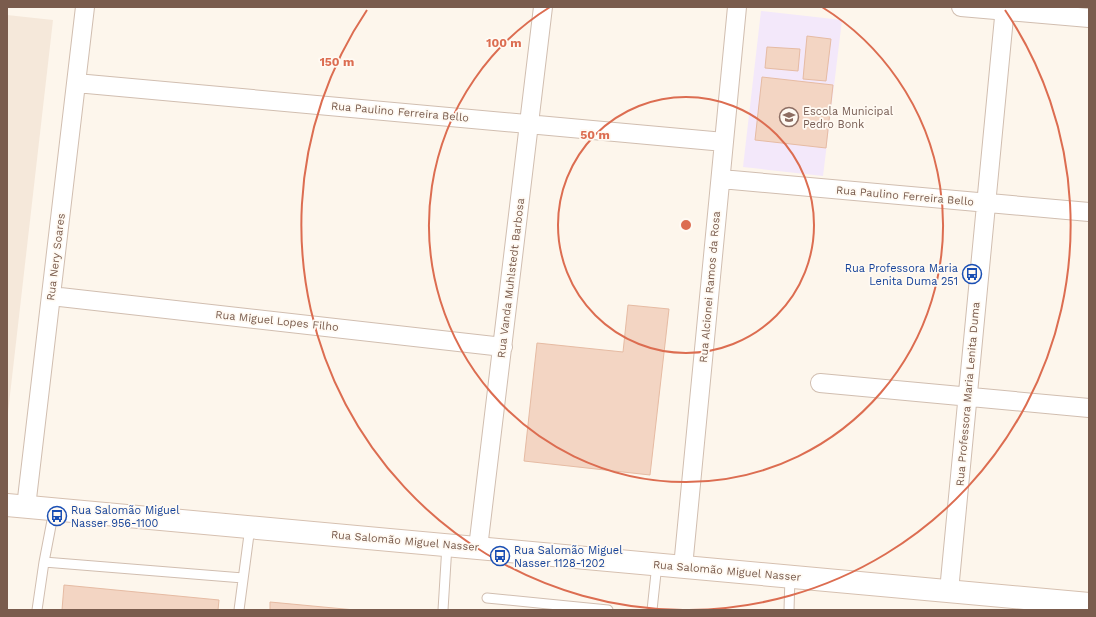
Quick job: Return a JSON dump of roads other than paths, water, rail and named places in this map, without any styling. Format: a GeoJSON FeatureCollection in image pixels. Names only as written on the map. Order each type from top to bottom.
{"type":"FeatureCollection","features":[{"type":"Feature","properties":{"kind":"street","name":"Rua Nery Soares"},"geometry":{"type":"LineString","coordinates":[[17,506],[51,296],[85,7]]}},
{"type":"Feature","properties":{"kind":"street","name":"Rua Vanda Muhlstedt Barbosa"},"geometry":{"type":"LineString","coordinates":[[478,548],[544,7]]}},
{"type":"Feature","properties":{"kind":"street","name":"Rua Alcionei Ramos da Rosa"},"geometry":{"type":"LineString","coordinates":[[683,567],[737,7]]}},
{"type":"Feature","properties":{"kind":"street"},"geometry":{"type":"LineString","coordinates":[[961,7],[1005,9],[1089,18]]}},
{"type":"Feature","properties":{"kind":"street","name":"Rua Professora Maria Lenita Duma"},"geometry":{"type":"LineString","coordinates":[[949,591],[1005,9]]}},
{"type":"Feature","properties":{"kind":"street","name":"Rua Paulino Ferreira Bello"},"geometry":{"type":"LineString","coordinates":[[76,83],[724,142]]}},
{"type":"Feature","properties":{"kind":"street","name":"Rua Paulino Ferreira Bello"},"geometry":{"type":"LineString","coordinates":[[721,179],[1089,212]]}},
{"type":"Feature","properties":{"kind":"street","name":"Rua Miguel Lopes Filho"},"geometry":{"type":"LineString","coordinates":[[51,296],[502,346]]}},
{"type":"Feature","properties":{"kind":"street"},"geometry":{"type":"LineString","coordinates":[[820,383],[1089,408]]}},
{"type":"Feature","properties":{"kind":"street","name":"Rua Salomão Miguel Nasser"},"geometry":{"type":"LineString","coordinates":[[17,506],[1089,604]]}},
{"type":"Feature","properties":{"kind":"lane"},"geometry":{"type":"LineString","coordinates":[[37,610],[54,510]]}},
{"type":"Feature","properties":{"kind":"lane"},"geometry":{"type":"LineString","coordinates":[[239,610],[250,527]]}},
{"type":"Feature","properties":{"kind":"lane"},"geometry":{"type":"LineString","coordinates":[[443,610],[447,545]]}},
{"type":"Feature","properties":{"kind":"lane"},"geometry":{"type":"LineString","coordinates":[[44,562],[243,578]]}},
{"type":"Feature","properties":{"kind":"lane"},"geometry":{"type":"LineString","coordinates":[[652,610],[657,564]]}},
{"type":"Feature","properties":{"kind":"lane"},"geometry":{"type":"LineString","coordinates":[[789,610],[790,576]]}},
{"type":"Feature","properties":{"kind":"lane"},"geometry":{"type":"LineString","coordinates":[[487,598],[608,610]]}},
{"type":"Feature","properties":{"kind":"place","name":"Escola Municipal Pedro Bonk"},"geometry":{"type":"Point","coordinates":[789,117]}},
{"type":"Feature","properties":{"kind":"place","name":"Rua Professora Maria Lenita Duma 251"},"geometry":{"type":"Point","coordinates":[972,274]}},
{"type":"Feature","properties":{"kind":"place","name":"Rua Salomão Miguel Nasser 956-1100"},"geometry":{"type":"Point","coordinates":[57,516]}},
{"type":"Feature","properties":{"kind":"place","name":"Rua Salomão Miguel Nasser 1128-1202"},"geometry":{"type":"Point","coordinates":[500,556]}}]}
